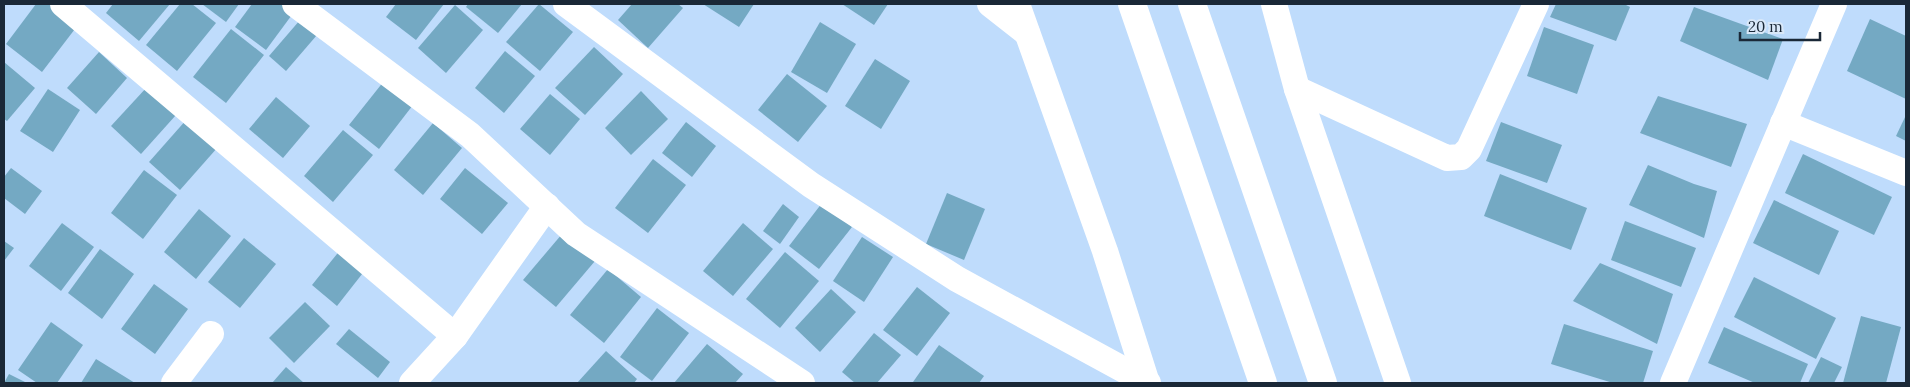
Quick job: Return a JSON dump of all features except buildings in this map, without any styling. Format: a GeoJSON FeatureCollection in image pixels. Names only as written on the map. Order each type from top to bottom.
{"type":"FeatureCollection","features":[{"type":"Feature","properties":{"kind":"highway"},"geometry":{"type":"LineString","coordinates":[[1132,4],[1261,383]]}},
{"type":"Feature","properties":{"kind":"highway"},"geometry":{"type":"LineString","coordinates":[[1192,4],[1323,383]]}},
{"type":"Feature","properties":{"kind":"street"},"geometry":{"type":"LineString","coordinates":[[63,4],[455,336]]}},
{"type":"Feature","properties":{"kind":"street"},"geometry":{"type":"LineString","coordinates":[[295,4],[470,135],[576,234],[802,383]]}},
{"type":"Feature","properties":{"kind":"street"},"geometry":{"type":"LineString","coordinates":[[566,4],[811,185],[956,279],[1147,383]]}},
{"type":"Feature","properties":{"kind":"street"},"geometry":{"type":"LineString","coordinates":[[990,4],[1027,34]]}},
{"type":"Feature","properties":{"kind":"street"},"geometry":{"type":"LineString","coordinates":[[1017,4],[1105,252],[1147,383]]}},
{"type":"Feature","properties":{"kind":"street"},"geometry":{"type":"LineString","coordinates":[[1274,4],[1297,89],[1398,383]]}},
{"type":"Feature","properties":{"kind":"street"},"geometry":{"type":"LineString","coordinates":[[1297,89],[1447,158],[1461,157],[1469,149],[1536,4]]}},
{"type":"Feature","properties":{"kind":"street"},"geometry":{"type":"LineString","coordinates":[[1673,383],[1834,4]]}},
{"type":"Feature","properties":{"kind":"street"},"geometry":{"type":"LineString","coordinates":[[1783,123],[1906,173]]}},
{"type":"Feature","properties":{"kind":"street"},"geometry":{"type":"LineString","coordinates":[[412,383],[455,336],[547,206]]}},
{"type":"Feature","properties":{"kind":"street"},"geometry":{"type":"LineString","coordinates":[[174,383],[211,334]]}}]}
